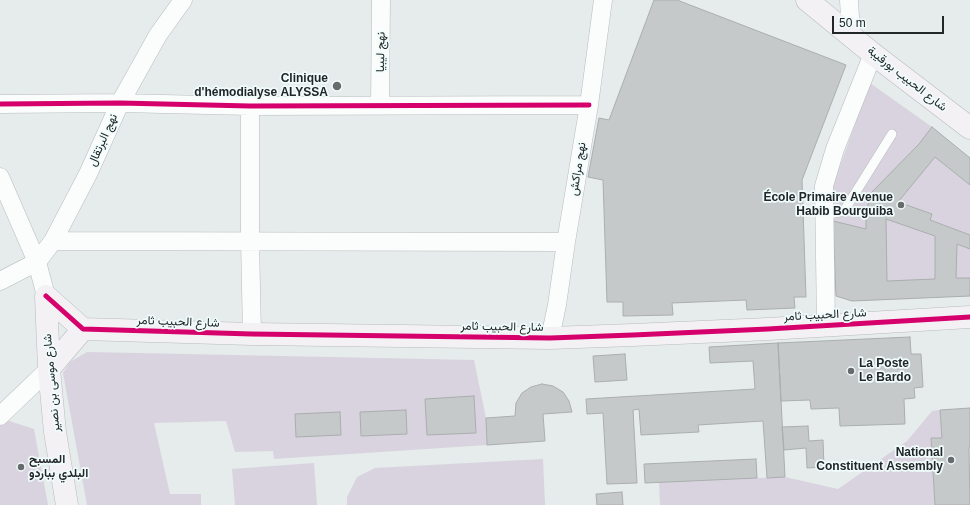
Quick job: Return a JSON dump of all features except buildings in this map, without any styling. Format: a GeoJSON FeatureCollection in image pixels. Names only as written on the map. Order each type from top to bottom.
{"type":"FeatureCollection","features":[{"type":"Feature","properties":{"kind":"street","name":"نهج البرتقال"},"geometry":{"type":"LineString","coordinates":[[37,262],[52,241],[88,174],[120,103],[158,35],[183,0]]}},
{"type":"Feature","properties":{"kind":"street","name":"نهج ليبيا"},"geometry":{"type":"LineString","coordinates":[[380,105],[381,0]]}},
{"type":"Feature","properties":{"kind":"street","name":"نهج مراكش"},"geometry":{"type":"LineString","coordinates":[[550,338],[557,305],[589,105],[603,0]]}},
{"type":"Feature","properties":{"kind":"street","name":"شارع الحبيب بورقيبة"},"geometry":{"type":"LineString","coordinates":[[807,0],[851,34],[873,54],[970,128]]}},
{"type":"Feature","properties":{"kind":"street"},"geometry":{"type":"LineString","coordinates":[[850,0],[851,34]]}},
{"type":"Feature","properties":{"kind":"street"},"geometry":{"type":"LineString","coordinates":[[826,325],[824,186],[835,149],[873,54]]}},
{"type":"Feature","properties":{"kind":"street"},"geometry":{"type":"LineString","coordinates":[[0,104],[120,103],[250,106],[589,105]]}},
{"type":"Feature","properties":{"kind":"street"},"geometry":{"type":"LineString","coordinates":[[250,106],[252,334]]}},
{"type":"Feature","properties":{"kind":"street","name":"شارع موسى بن نصير"},"geometry":{"type":"LineString","coordinates":[[0,177],[37,262],[46,296],[49,369],[55,432],[67,505]]}},
{"type":"Feature","properties":{"kind":"street"},"geometry":{"type":"LineString","coordinates":[[52,241],[566,242]]}},
{"type":"Feature","properties":{"kind":"street"},"geometry":{"type":"LineString","coordinates":[[0,281],[37,262]]}},
{"type":"Feature","properties":{"kind":"street"},"geometry":{"type":"LineString","coordinates":[[0,416],[49,369],[83,329],[46,296]]}},
{"type":"Feature","properties":{"kind":"street","name":"شارع الحبيب ثامر"},"geometry":{"type":"LineString","coordinates":[[83,329],[252,334],[550,338],[633,336],[970,317]]}},
{"type":"Feature","properties":{"kind":"lane"},"geometry":{"type":"LineString","coordinates":[[824,215],[844,211],[892,134]]}},
{"type":"Feature","properties":{"kind":"shaded area","name":"École Primaire Avenue Habib Bourguiba"},"geometry":{"type":"Polygon","coordinates":[[[870,83],[932,127],[970,158],[970,296],[852,301],[836,296],[832,188],[870,83]]]}},
{"type":"Feature","properties":{"kind":"shaded area"},"geometry":{"type":"Polygon","coordinates":[[[87,352],[474,360],[486,418],[487,445],[274,459],[273,451],[235,452],[226,421],[154,423],[170,494],[201,494],[201,505],[87,505],[63,373],[70,362],[87,352]]]}},
{"type":"Feature","properties":{"kind":"shaded area"},"geometry":{"type":"Polygon","coordinates":[[[940,410],[942,438],[931,439],[935,505],[660,505],[659,482],[785,477],[838,489],[907,441],[932,411],[940,410]]]}},
{"type":"Feature","properties":{"kind":"shaded area","name":"المسبح البلدي بباردو"},"geometry":{"type":"Polygon","coordinates":[[[0,418],[34,429],[48,505],[0,505],[0,418]]]}},
{"type":"Feature","properties":{"kind":"shaded area"},"geometry":{"type":"Polygon","coordinates":[[[543,459],[545,505],[347,505],[347,497],[357,477],[375,468],[543,459]]]}},
{"type":"Feature","properties":{"kind":"shaded area"},"geometry":{"type":"Polygon","coordinates":[[[314,463],[317,505],[235,505],[232,469],[314,463]]]}},
{"type":"Feature","properties":{"kind":"cycle path"},"geometry":{"type":"LineString","coordinates":[[0,104],[120,103],[250,106],[589,105]]}},
{"type":"Feature","properties":{"kind":"cycle path"},"geometry":{"type":"LineString","coordinates":[[46,296],[83,329],[252,334],[550,338],[768,329],[970,317]]}},
{"type":"Feature","properties":{"kind":"place","name":"Clinique d'hémodialyse ALYSSA"},"geometry":{"type":"Point","coordinates":[337,86]}},
{"type":"Feature","properties":{"kind":"place","name":"École Primaire Avenue Habib Bourguiba"},"geometry":{"type":"Point","coordinates":[901,205]}},
{"type":"Feature","properties":{"kind":"place","name":"La Poste Le Bardo"},"geometry":{"type":"Point","coordinates":[851,371]}},
{"type":"Feature","properties":{"kind":"place","name":"National Constituent Assembly"},"geometry":{"type":"Point","coordinates":[951,460]}},
{"type":"Feature","properties":{"kind":"place","name":"المسبح البلدي بباردو"},"geometry":{"type":"Point","coordinates":[21,467]}}]}
